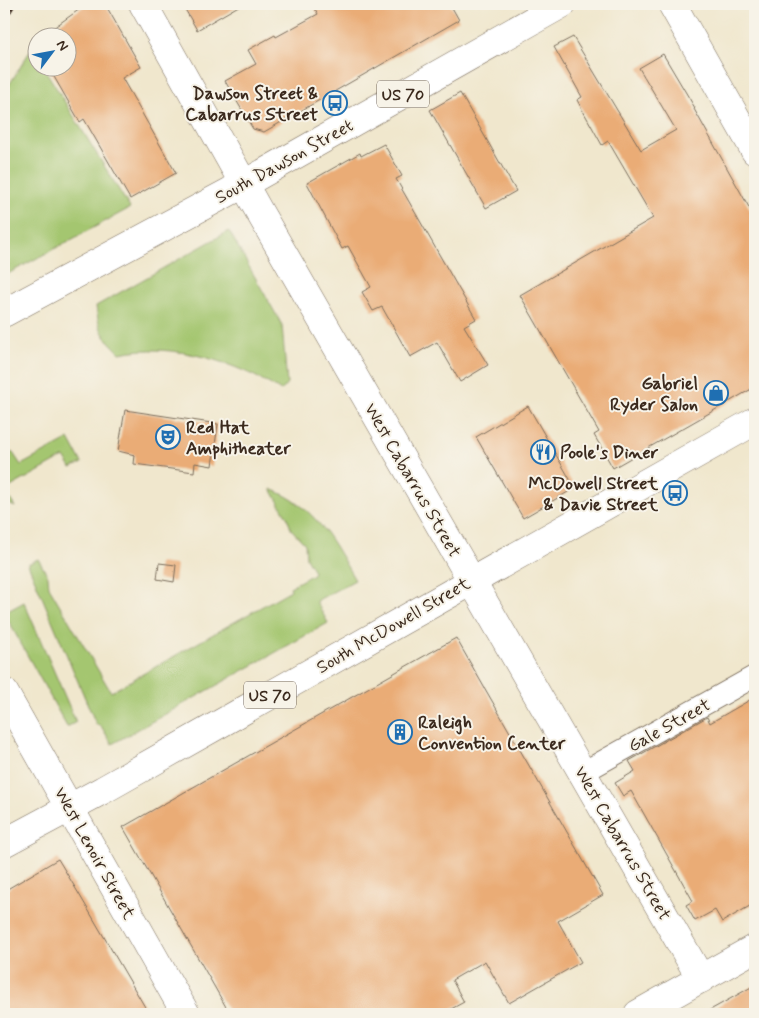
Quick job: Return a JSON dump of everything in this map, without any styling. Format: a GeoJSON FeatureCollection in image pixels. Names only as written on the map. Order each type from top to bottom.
{"type":"FeatureCollection","features":[{"type":"Feature","properties":{"kind":"main road","name":"West Cabarrus Street"},"geometry":{"type":"LineString","coordinates":[[143,4],[470,581],[701,979]]}},
{"type":"Feature","properties":{"kind":"main road","name":"South Dawson Street"},"geometry":{"type":"LineString","coordinates":[[4,313],[244,184],[562,4]]}},
{"type":"Feature","properties":{"kind":"main road"},"geometry":{"type":"LineString","coordinates":[[672,4],[755,151]]}},
{"type":"Feature","properties":{"kind":"main road","name":"South McDowell Street"},"geometry":{"type":"LineString","coordinates":[[4,843],[755,421]]}},
{"type":"Feature","properties":{"kind":"main road","name":"West Lenoir Street"},"geometry":{"type":"LineString","coordinates":[[4,692],[186,1014]]}},
{"type":"Feature","properties":{"kind":"main road"},"geometry":{"type":"LineString","coordinates":[[641,1013],[755,948]]}},
{"type":"Feature","properties":{"kind":"street","name":"Gale Street"},"geometry":{"type":"LineString","coordinates":[[582,773],[755,676]]}},
{"type":"Feature","properties":{"kind":"green space"},"geometry":{"type":"Polygon","coordinates":[[[28,54],[28,78],[50,78],[130,208],[4,276],[4,93],[28,54]]]}},
{"type":"Feature","properties":{"kind":"green space"},"geometry":{"type":"Polygon","coordinates":[[[229,231],[282,325],[287,384],[281,391],[245,371],[204,357],[161,350],[140,350],[120,353],[105,337],[98,321],[96,306],[229,231]]]}},
{"type":"Feature","properties":{"kind":"green space"},"geometry":{"type":"Polygon","coordinates":[[[69,439],[82,463],[71,468],[64,457],[5,490],[15,507],[4,502],[4,450],[13,453],[21,465],[69,439]]]}},
{"type":"Feature","properties":{"kind":"green space"},"geometry":{"type":"Polygon","coordinates":[[[271,489],[287,496],[311,515],[330,539],[355,580],[316,601],[328,623],[112,744],[101,726],[96,724],[28,564],[38,559],[48,576],[49,587],[111,692],[291,590],[290,587],[313,574],[314,571],[306,558],[305,544],[291,529],[287,517],[271,489]]]}},
{"type":"Feature","properties":{"kind":"green space"},"geometry":{"type":"Polygon","coordinates":[[[24,602],[76,722],[67,727],[4,613],[24,602]]]}},
{"type":"Feature","properties":{"kind":"building"},"geometry":{"type":"Polygon","coordinates":[[[87,4],[105,4],[141,67],[122,78],[176,173],[130,199],[84,119],[80,122],[55,78],[78,78],[78,28],[53,28],[87,4]]]}},
{"type":"Feature","properties":{"kind":"building"},"geometry":{"type":"Polygon","coordinates":[[[182,4],[242,4],[197,30],[182,4]]]}},
{"type":"Feature","properties":{"kind":"building"},"geometry":{"type":"Polygon","coordinates":[[[312,4],[450,4],[459,20],[264,132],[253,129],[225,81],[256,64],[248,50],[318,14],[312,4]]]}},
{"type":"Feature","properties":{"kind":"building"},"geometry":{"type":"Polygon","coordinates":[[[573,37],[641,150],[676,130],[639,68],[663,54],[755,218],[755,387],[613,468],[594,435],[599,432],[520,295],[653,218],[608,141],[602,145],[577,100],[582,97],[554,47],[573,37]]]}},
{"type":"Feature","properties":{"kind":"building"},"geometry":{"type":"Polygon","coordinates":[[[460,93],[516,191],[486,208],[430,110],[460,93]]]}},
{"type":"Feature","properties":{"kind":"building"},"geometry":{"type":"Polygon","coordinates":[[[384,144],[402,176],[396,179],[476,319],[464,326],[488,365],[460,382],[437,342],[410,357],[382,307],[373,311],[362,292],[371,287],[348,246],[342,249],[307,183],[360,153],[361,156],[384,144]]]}},
{"type":"Feature","properties":{"kind":"building"},"geometry":{"type":"Polygon","coordinates":[[[528,406],[575,488],[523,518],[476,437],[528,406]]]}},
{"type":"Feature","properties":{"kind":"building","name":"Red Hat Amphitheater"},"geometry":{"type":"Polygon","coordinates":[[[125,410],[218,424],[212,466],[195,463],[194,472],[134,464],[135,455],[118,451],[125,410]]]}},
{"type":"Feature","properties":{"kind":"building"},"geometry":{"type":"Polygon","coordinates":[[[159,563],[176,565],[174,582],[157,579],[159,563]]]}},
{"type":"Feature","properties":{"kind":"building","name":"Raleigh Convention Center"},"geometry":{"type":"Polygon","coordinates":[[[456,638],[603,895],[558,921],[581,962],[509,1003],[485,961],[452,980],[464,1002],[442,1014],[230,1014],[123,827],[456,638]]]}},
{"type":"Feature","properties":{"kind":"building"},"geometry":{"type":"Polygon","coordinates":[[[755,697],[755,903],[722,922],[715,910],[695,921],[686,905],[693,901],[631,791],[623,796],[615,783],[635,771],[629,761],[707,717],[710,723],[755,697]]]}},
{"type":"Feature","properties":{"kind":"building"},"geometry":{"type":"Polygon","coordinates":[[[58,859],[149,1014],[4,1014],[4,891],[58,859]]]}},
{"type":"Feature","properties":{"kind":"building"},"geometry":{"type":"Polygon","coordinates":[[[755,985],[755,1014],[703,1014],[755,985]]]}},
{"type":"Feature","properties":{"kind":"railway"},"geometry":{"type":"LineString","coordinates":[[4,19],[13,4]]}},
{"type":"Feature","properties":{"kind":"place","name":"Dawson Street & Cabarrus Street"},"geometry":{"type":"Point","coordinates":[335,103]}},
{"type":"Feature","properties":{"kind":"place","name":"Gabriel Ryder Salon"},"geometry":{"type":"Point","coordinates":[716,393]}},
{"type":"Feature","properties":{"kind":"place","name":"Red Hat Amphitheater"},"geometry":{"type":"Point","coordinates":[168,437]}},
{"type":"Feature","properties":{"kind":"place","name":"Poole's Diner"},"geometry":{"type":"Point","coordinates":[543,452]}},
{"type":"Feature","properties":{"kind":"place","name":"McDowell Street & Davie Street"},"geometry":{"type":"Point","coordinates":[675,493]}},
{"type":"Feature","properties":{"kind":"place","name":"Raleigh Convention Center"},"geometry":{"type":"Point","coordinates":[400,732]}}]}
